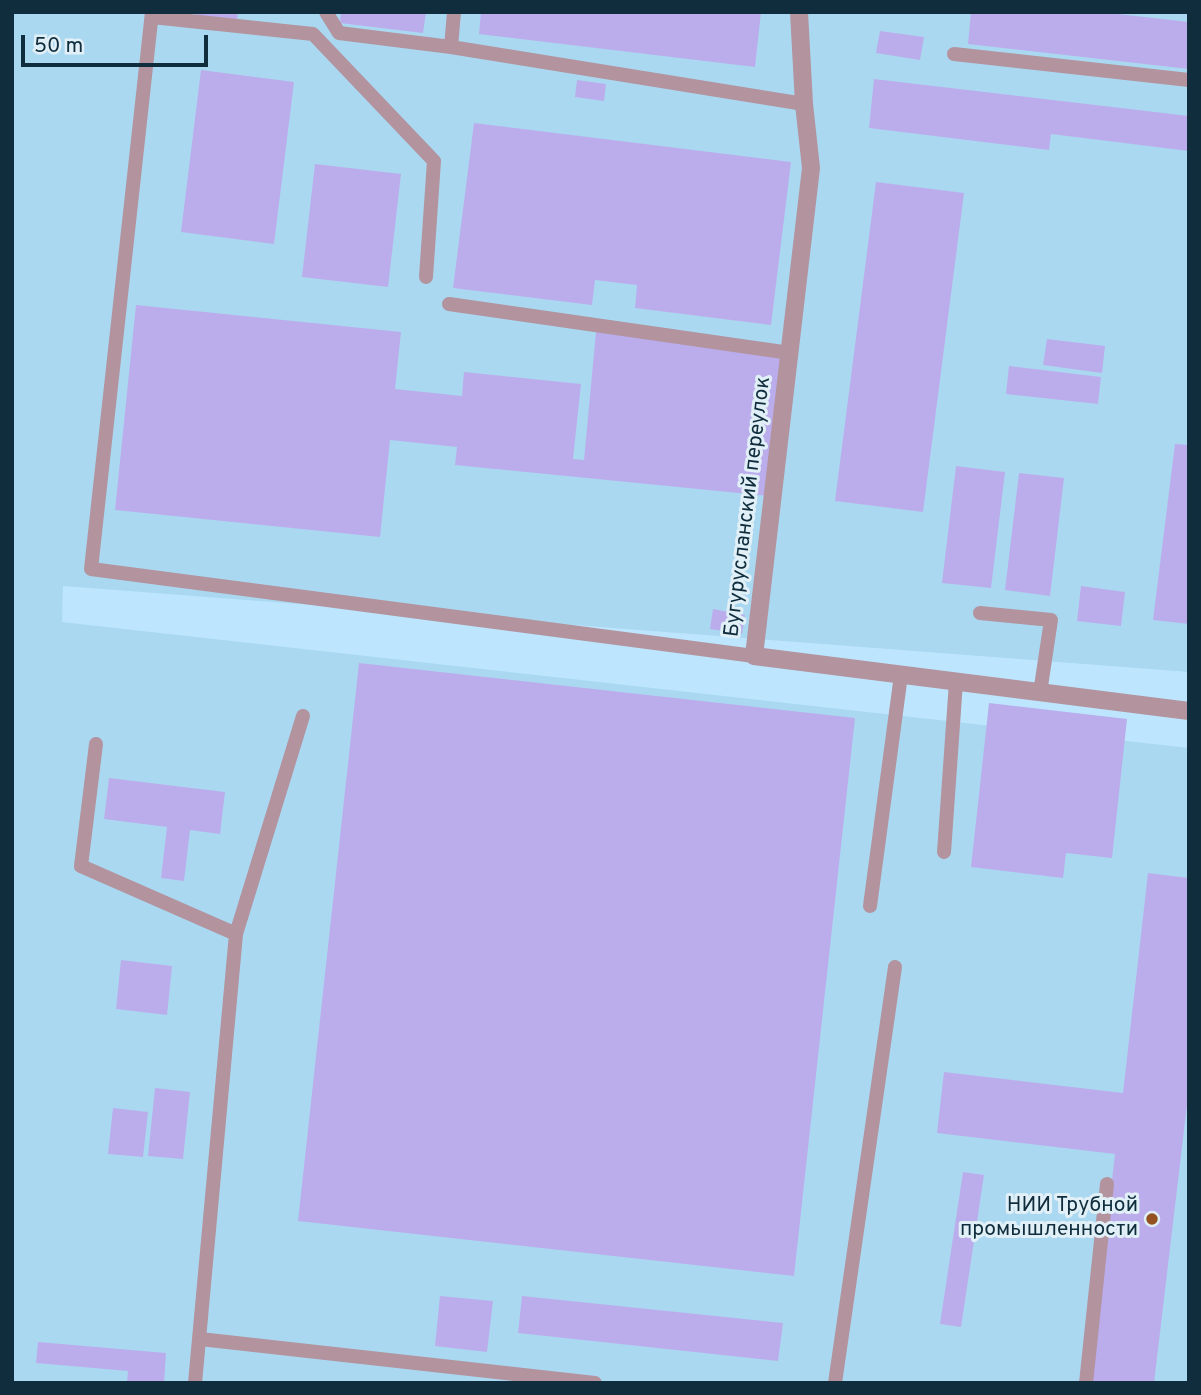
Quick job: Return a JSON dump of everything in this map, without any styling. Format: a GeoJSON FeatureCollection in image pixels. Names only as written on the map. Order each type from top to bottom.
{"type":"FeatureCollection","features":[{"type":"Feature","properties":{"kind":"street","name":"Бугурусланский переулок"},"geometry":{"type":"LineString","coordinates":[[799,12],[811,168],[754,656],[1189,711]]}},
{"type":"Feature","properties":{"kind":"lane"},"geometry":{"type":"LineString","coordinates":[[326,12],[339,33],[451,47],[804,104]]}},
{"type":"Feature","properties":{"kind":"lane"},"geometry":{"type":"LineString","coordinates":[[451,47],[454,12]]}},
{"type":"Feature","properties":{"kind":"lane"},"geometry":{"type":"LineString","coordinates":[[426,277],[434,161],[313,34],[152,15],[91,569],[754,656]]}},
{"type":"Feature","properties":{"kind":"lane"},"geometry":{"type":"LineString","coordinates":[[954,54],[1189,80]]}},
{"type":"Feature","properties":{"kind":"lane"},"geometry":{"type":"LineString","coordinates":[[449,304],[790,353]]}},
{"type":"Feature","properties":{"kind":"lane"},"geometry":{"type":"LineString","coordinates":[[980,612],[1051,620],[1040,693]]}},
{"type":"Feature","properties":{"kind":"lane"},"geometry":{"type":"LineString","coordinates":[[870,906],[901,675]]}},
{"type":"Feature","properties":{"kind":"lane"},"geometry":{"type":"LineString","coordinates":[[944,852],[956,682]]}},
{"type":"Feature","properties":{"kind":"lane"},"geometry":{"type":"LineString","coordinates":[[195,1383],[236,934],[303,716]]}},
{"type":"Feature","properties":{"kind":"lane"},"geometry":{"type":"LineString","coordinates":[[96,744],[81,866],[236,934]]}},
{"type":"Feature","properties":{"kind":"lane"},"geometry":{"type":"LineString","coordinates":[[835,1383],[895,967]]}},
{"type":"Feature","properties":{"kind":"lane"},"geometry":{"type":"LineString","coordinates":[[1086,1383],[1107,1184]]}},
{"type":"Feature","properties":{"kind":"lane"},"geometry":{"type":"LineString","coordinates":[[200,1339],[595,1383]]}},
{"type":"Feature","properties":{"kind":"shaded area"},"geometry":{"type":"Polygon","coordinates":[[[12,12],[1189,12],[1189,672],[63,586],[62,622],[1189,748],[1189,1383],[12,1383],[12,12]]]}},
{"type":"Feature","properties":{"kind":"building"},"geometry":{"type":"Polygon","coordinates":[[[196,12],[238,12],[237,22],[196,17],[196,12]]]}},
{"type":"Feature","properties":{"kind":"building"},"geometry":{"type":"Polygon","coordinates":[[[341,12],[426,12],[423,33],[340,23],[341,12]]]}},
{"type":"Feature","properties":{"kind":"building"},"geometry":{"type":"Polygon","coordinates":[[[481,12],[761,12],[755,67],[479,34],[481,12]]]}},
{"type":"Feature","properties":{"kind":"building"},"geometry":{"type":"Polygon","coordinates":[[[971,12],[1100,12],[1189,22],[1189,69],[968,44],[971,12]]]}},
{"type":"Feature","properties":{"kind":"building"},"geometry":{"type":"Polygon","coordinates":[[[880,31],[924,37],[920,60],[876,53],[880,31]]]}},
{"type":"Feature","properties":{"kind":"building"},"geometry":{"type":"Polygon","coordinates":[[[201,70],[294,82],[274,244],[181,232],[201,70]]]}},
{"type":"Feature","properties":{"kind":"building"},"geometry":{"type":"Polygon","coordinates":[[[874,79],[1189,116],[1189,151],[1051,134],[1049,150],[869,128],[874,79]]]}},
{"type":"Feature","properties":{"kind":"building"},"geometry":{"type":"Polygon","coordinates":[[[577,80],[606,84],[604,101],[575,97],[577,80]]]}},
{"type":"Feature","properties":{"kind":"building"},"geometry":{"type":"Polygon","coordinates":[[[474,123],[791,162],[771,325],[635,308],[637,285],[595,280],[592,305],[453,288],[474,123]]]}},
{"type":"Feature","properties":{"kind":"building"},"geometry":{"type":"Polygon","coordinates":[[[315,164],[401,174],[388,287],[302,277],[315,164]]]}},
{"type":"Feature","properties":{"kind":"building"},"geometry":{"type":"Polygon","coordinates":[[[876,182],[964,193],[923,512],[835,501],[876,182]]]}},
{"type":"Feature","properties":{"kind":"building"},"geometry":{"type":"Polygon","coordinates":[[[136,305],[401,332],[395,389],[462,396],[464,372],[581,384],[573,459],[584,460],[596,332],[783,350],[769,496],[455,465],[457,447],[390,440],[380,537],[115,510],[136,305]]]}},
{"type":"Feature","properties":{"kind":"building"},"geometry":{"type":"Polygon","coordinates":[[[1047,339],[1105,346],[1102,373],[1043,365],[1047,339]]]}},
{"type":"Feature","properties":{"kind":"building"},"geometry":{"type":"Polygon","coordinates":[[[1009,366],[1101,377],[1098,404],[1006,394],[1009,366]]]}},
{"type":"Feature","properties":{"kind":"building"},"geometry":{"type":"Polygon","coordinates":[[[1175,444],[1189,445],[1189,624],[1153,620],[1175,444]]]}},
{"type":"Feature","properties":{"kind":"building"},"geometry":{"type":"Polygon","coordinates":[[[956,466],[1005,472],[991,588],[942,583],[956,466]]]}},
{"type":"Feature","properties":{"kind":"building"},"geometry":{"type":"Polygon","coordinates":[[[1019,473],[1064,478],[1050,596],[1005,590],[1019,473]]]}},
{"type":"Feature","properties":{"kind":"building"},"geometry":{"type":"Polygon","coordinates":[[[1081,586],[1125,592],[1121,626],[1077,621],[1081,586]]]}},
{"type":"Feature","properties":{"kind":"building"},"geometry":{"type":"Polygon","coordinates":[[[713,609],[745,615],[742,634],[710,629],[713,609]]]}},
{"type":"Feature","properties":{"kind":"building"},"geometry":{"type":"Polygon","coordinates":[[[359,663],[855,718],[794,1276],[298,1221],[359,663]]]}},
{"type":"Feature","properties":{"kind":"building"},"geometry":{"type":"Polygon","coordinates":[[[989,703],[1127,719],[1112,858],[1066,853],[1063,878],[971,867],[989,703]]]}},
{"type":"Feature","properties":{"kind":"building"},"geometry":{"type":"Polygon","coordinates":[[[109,778],[225,792],[220,834],[190,830],[184,881],[161,878],[167,827],[104,819],[109,778]]]}},
{"type":"Feature","properties":{"kind":"building"},"geometry":{"type":"Polygon","coordinates":[[[1148,873],[1189,878],[1189,1088],[1154,1383],[1102,1383],[1089,1381],[1115,1154],[937,1133],[944,1072],[1123,1093],[1148,873]]]}},
{"type":"Feature","properties":{"kind":"building"},"geometry":{"type":"Polygon","coordinates":[[[121,960],[172,966],[167,1015],[116,1009],[121,960]]]}},
{"type":"Feature","properties":{"kind":"building"},"geometry":{"type":"Polygon","coordinates":[[[155,1088],[190,1092],[183,1159],[148,1156],[155,1088]]]}},
{"type":"Feature","properties":{"kind":"building"},"geometry":{"type":"Polygon","coordinates":[[[113,1108],[148,1112],[143,1157],[108,1154],[113,1108]]]}},
{"type":"Feature","properties":{"kind":"building"},"geometry":{"type":"Polygon","coordinates":[[[963,1172],[984,1175],[961,1327],[940,1324],[963,1172]]]}},
{"type":"Feature","properties":{"kind":"building"},"geometry":{"type":"Polygon","coordinates":[[[440,1296],[493,1301],[487,1352],[435,1346],[440,1296]]]}},
{"type":"Feature","properties":{"kind":"building"},"geometry":{"type":"Polygon","coordinates":[[[522,1296],[783,1323],[778,1361],[518,1333],[522,1296]]]}},
{"type":"Feature","properties":{"kind":"building"},"geometry":{"type":"Polygon","coordinates":[[[38,1342],[166,1353],[164,1383],[127,1383],[128,1371],[36,1363],[38,1342]]]}},
{"type":"Feature","properties":{"kind":"place","name":"НИИ Трубной промышленности"},"geometry":{"type":"Point","coordinates":[1152,1219]}}]}
